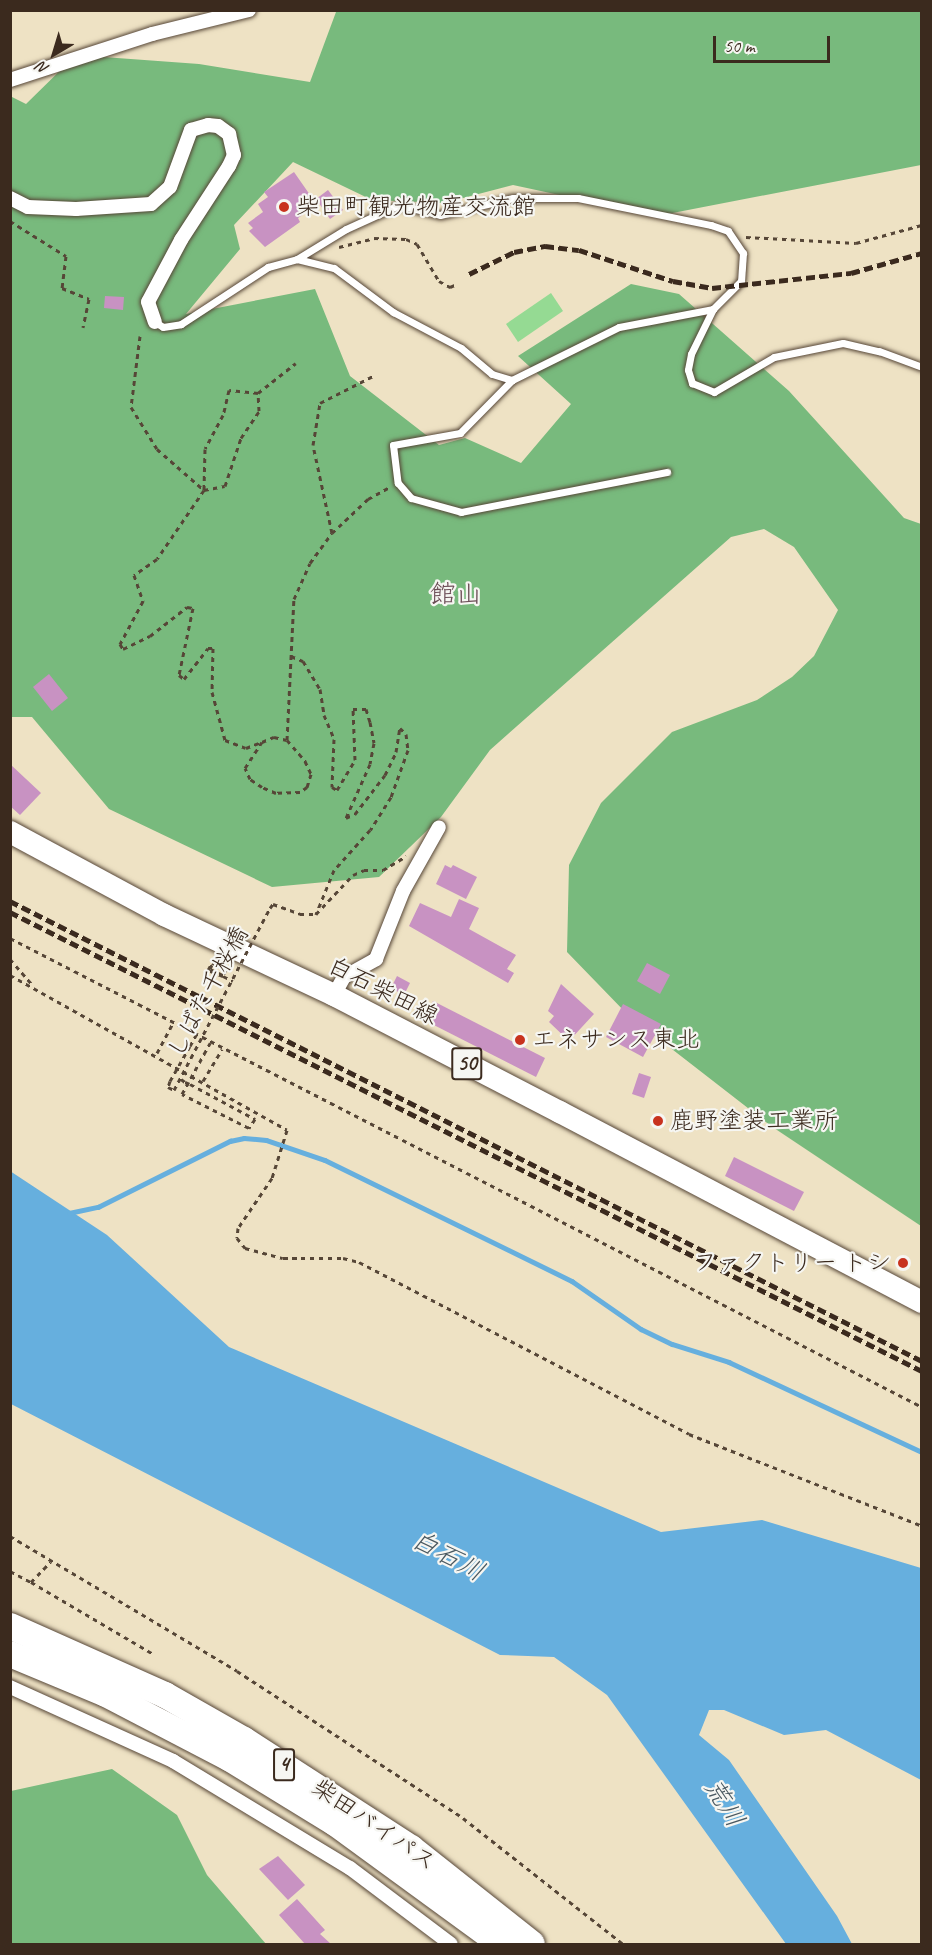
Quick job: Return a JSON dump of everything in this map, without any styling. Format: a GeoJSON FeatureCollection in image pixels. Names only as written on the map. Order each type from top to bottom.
{"type":"FeatureCollection","features":[{"type":"Feature","properties":{"kind":"highway","name":"柴田バイパス"},"geometry":{"type":"LineString","coordinates":[[10,1626],[165,1695],[244,1740],[411,1848],[532,1944]]}},
{"type":"Feature","properties":{"kind":"highway","name":"柴田バイパス"},"geometry":{"type":"LineString","coordinates":[[10,1654],[106,1694],[229,1758],[335,1823],[501,1944]]}},
{"type":"Feature","properties":{"kind":"main road","name":"白石柴田線"},"geometry":{"type":"LineString","coordinates":[[10,832],[164,915],[334,995],[921,1302]]}},
{"type":"Feature","properties":{"kind":"street"},"geometry":{"type":"LineString","coordinates":[[10,80],[152,34],[249,10]]}},
{"type":"Feature","properties":{"kind":"street"},"geometry":{"type":"LineString","coordinates":[[10,198],[28,207],[151,204],[170,187],[191,130],[208,125],[218,126],[228,134],[234,155],[229,166],[181,240],[148,303],[155,322]]}},
{"type":"Feature","properties":{"kind":"street"},"geometry":{"type":"LineString","coordinates":[[334,995],[344,977],[376,959],[403,891],[439,827]]}},
{"type":"Feature","properties":{"kind":"street"},"geometry":{"type":"LineString","coordinates":[[10,1687],[173,1761],[350,1868],[451,1944]]}},
{"type":"Feature","properties":{"kind":"lane"},"geometry":{"type":"LineString","coordinates":[[155,322],[163,327],[181,324],[268,267],[297,259],[346,229],[399,205],[440,215],[513,198],[578,198],[684,217],[728,231],[743,252],[745,268],[736,287],[713,309],[691,354],[688,370],[692,383],[714,392],[774,357],[816,345],[852,345],[921,367]]}},
{"type":"Feature","properties":{"kind":"lane"},"geometry":{"type":"LineString","coordinates":[[297,259],[334,268],[401,317],[461,348],[492,374],[512,380]]}},
{"type":"Feature","properties":{"kind":"lane"},"geometry":{"type":"LineString","coordinates":[[668,472],[461,512],[411,498],[398,483],[393,445],[460,433],[512,380],[619,327],[713,309]]}},
{"type":"Feature","properties":{"kind":"path"},"geometry":{"type":"LineString","coordinates":[[10,221],[66,256],[62,288],[90,299],[83,327]]}},
{"type":"Feature","properties":{"kind":"path"},"geometry":{"type":"LineString","coordinates":[[728,231],[752,238],[856,243],[921,225]]}},
{"type":"Feature","properties":{"kind":"path"},"geometry":{"type":"LineString","coordinates":[[316,248],[334,248],[374,238],[406,239],[417,244],[439,281],[450,287],[457,284]]}},
{"type":"Feature","properties":{"kind":"path"},"geometry":{"type":"LineString","coordinates":[[140,336],[131,406],[157,449],[204,490]]}},
{"type":"Feature","properties":{"kind":"path"},"geometry":{"type":"LineString","coordinates":[[287,740],[274,737],[246,748],[225,740],[212,692],[213,648],[208,648],[184,679],[179,675],[193,608],[188,607],[150,636],[123,649],[120,644],[143,601],[134,575],[157,559],[204,490],[205,449],[223,415],[229,390],[258,393],[296,363]]}},
{"type":"Feature","properties":{"kind":"path"},"geometry":{"type":"LineString","coordinates":[[332,533],[313,445],[320,403],[375,375]]}},
{"type":"Feature","properties":{"kind":"path"},"geometry":{"type":"LineString","coordinates":[[204,490],[225,486],[241,438],[259,411],[258,393]]}},
{"type":"Feature","properties":{"kind":"path"},"geometry":{"type":"LineString","coordinates":[[262,742],[245,768],[250,779],[269,790],[290,795],[307,787],[311,774],[287,740],[294,599],[310,563],[332,533],[368,499],[398,483]]}},
{"type":"Feature","properties":{"kind":"path"},"geometry":{"type":"LineString","coordinates":[[291,656],[303,661],[320,689],[324,715],[334,739],[332,787],[337,789],[355,760],[353,709],[366,709],[374,743],[370,764],[346,818],[355,814],[385,775],[396,752],[400,728],[406,734],[408,750],[391,797],[370,830],[334,870],[316,914]]}},
{"type":"Feature","properties":{"kind":"path"},"geometry":{"type":"LineString","coordinates":[[316,914],[353,874],[364,870],[383,870],[430,841]]}},
{"type":"Feature","properties":{"kind":"path","name":"しばた千桜橋"},"geometry":{"type":"LineString","coordinates":[[196,1035],[168,1087],[174,1090],[273,904],[300,914],[316,914]]}},
{"type":"Feature","properties":{"kind":"path"},"geometry":{"type":"LineString","coordinates":[[10,938],[210,1043],[921,1407]]}},
{"type":"Feature","properties":{"kind":"path"},"geometry":{"type":"LineString","coordinates":[[10,959],[34,987]]}},
{"type":"Feature","properties":{"kind":"path"},"geometry":{"type":"LineString","coordinates":[[226,969],[213,962],[210,969],[223,975],[226,970],[212,963],[208,970],[233,981]]}},
{"type":"Feature","properties":{"kind":"path"},"geometry":{"type":"LineString","coordinates":[[10,975],[169,1061],[287,1130],[273,1179],[238,1228],[237,1238],[245,1248],[283,1258],[343,1258],[359,1262],[689,1434],[921,1526]]}},
{"type":"Feature","properties":{"kind":"path"},"geometry":{"type":"LineString","coordinates":[[156,1054],[173,1023]]}},
{"type":"Feature","properties":{"kind":"path"},"geometry":{"type":"LineString","coordinates":[[181,1079],[185,1082],[190,1084],[209,1094],[255,1119],[249,1128],[182,1094],[188,1084],[193,1074],[210,1043]]}},
{"type":"Feature","properties":{"kind":"path"},"geometry":{"type":"LineString","coordinates":[[203,1081],[222,1049]]}},
{"type":"Feature","properties":{"kind":"path"},"geometry":{"type":"LineString","coordinates":[[10,1536],[50,1562],[237,1671],[463,1818],[623,1944]]}},
{"type":"Feature","properties":{"kind":"path"},"geometry":{"type":"LineString","coordinates":[[31,1582],[50,1562]]}},
{"type":"Feature","properties":{"kind":"path"},"geometry":{"type":"LineString","coordinates":[[10,1571],[153,1654]]}},
{"type":"Feature","properties":{"kind":"green space"},"geometry":{"type":"Polygon","coordinates":[[[921,11],[921,165],[657,216],[513,185],[444,203],[372,200],[293,162],[234,225],[240,249],[186,314],[315,289],[350,376],[439,445],[465,438],[521,463],[571,404],[518,356],[631,284],[679,294],[789,391],[904,518],[921,524],[921,1226],[771,1126],[628,1015],[567,952],[569,865],[601,803],[672,732],[757,700],[792,677],[814,656],[838,610],[794,547],[764,529],[731,537],[490,750],[441,817],[379,877],[272,887],[109,809],[32,717],[11,717],[10,96],[26,104],[76,55],[199,64],[310,82],[336,12],[921,11]]]}},
{"type":"Feature","properties":{"kind":"green space"},"geometry":{"type":"Polygon","coordinates":[[[551,293],[563,311],[518,342],[506,324],[551,293]]]}},
{"type":"Feature","properties":{"kind":"green space"},"geometry":{"type":"Polygon","coordinates":[[[112,1769],[177,1815],[207,1875],[266,1944],[11,1944],[11,1791],[112,1769]]]}},
{"type":"Feature","properties":{"kind":"water"},"geometry":{"type":"Polygon","coordinates":[[[10,1171],[107,1235],[229,1347],[661,1532],[762,1520],[921,1568],[921,1780],[826,1730],[784,1735],[724,1710],[709,1710],[699,1735],[729,1760],[837,1916],[852,1944],[786,1944],[607,1695],[554,1657],[500,1655],[11,1404],[10,1171]]]}},
{"type":"Feature","properties":{"kind":"building"},"geometry":{"type":"Polygon","coordinates":[[[294,172],[317,205],[298,218],[300,222],[265,247],[249,231],[253,228],[248,223],[263,212],[258,204],[268,197],[264,192],[294,172]]]}},
{"type":"Feature","properties":{"kind":"building"},"geometry":{"type":"Polygon","coordinates":[[[328,190],[343,210],[330,219],[316,199],[328,190]]]}},
{"type":"Feature","properties":{"kind":"building"},"geometry":{"type":"Polygon","coordinates":[[[105,296],[124,297],[123,310],[104,308],[105,296]]]}},
{"type":"Feature","properties":{"kind":"building"},"geometry":{"type":"Polygon","coordinates":[[[49,674],[68,698],[52,711],[33,687],[49,674]]]}},
{"type":"Feature","properties":{"kind":"building"},"geometry":{"type":"Polygon","coordinates":[[[10,764],[41,793],[20,815],[10,806],[10,764]]]}},
{"type":"Feature","properties":{"kind":"building"},"geometry":{"type":"Polygon","coordinates":[[[445,865],[451,868],[453,865],[477,877],[466,899],[436,884],[445,865]]]}},
{"type":"Feature","properties":{"kind":"building"},"geometry":{"type":"Polygon","coordinates":[[[459,899],[479,908],[469,929],[516,955],[507,969],[514,973],[508,983],[409,926],[420,903],[451,917],[459,899]]]}},
{"type":"Feature","properties":{"kind":"building"},"geometry":{"type":"Polygon","coordinates":[[[647,963],[670,975],[660,994],[637,981],[647,963]]]}},
{"type":"Feature","properties":{"kind":"building"},"geometry":{"type":"Polygon","coordinates":[[[397,976],[410,983],[404,995],[391,988],[397,976]]]}},
{"type":"Feature","properties":{"kind":"building"},"geometry":{"type":"Polygon","coordinates":[[[561,984],[594,1014],[569,1041],[549,1022],[554,1016],[548,1011],[561,984]]]}},
{"type":"Feature","properties":{"kind":"building"},"geometry":{"type":"Polygon","coordinates":[[[433,1001],[545,1058],[536,1077],[424,1020],[433,1001]]]}},
{"type":"Feature","properties":{"kind":"building"},"geometry":{"type":"Polygon","coordinates":[[[623,1004],[661,1024],[643,1057],[606,1037],[623,1004]]]}},
{"type":"Feature","properties":{"kind":"building"},"geometry":{"type":"Polygon","coordinates":[[[639,1073],[651,1077],[644,1098],[632,1094],[639,1073]]]}},
{"type":"Feature","properties":{"kind":"building"},"geometry":{"type":"Polygon","coordinates":[[[734,1157],[804,1192],[794,1211],[725,1176],[734,1157]]]}},
{"type":"Feature","properties":{"kind":"building"},"geometry":{"type":"Polygon","coordinates":[[[278,1856],[305,1885],[288,1900],[259,1869],[278,1856]]]}},
{"type":"Feature","properties":{"kind":"building"},"geometry":{"type":"Polygon","coordinates":[[[297,1899],[325,1930],[320,1934],[331,1944],[305,1944],[279,1915],[297,1899]]]}},
{"type":"Feature","properties":{"kind":"waterway"},"geometry":{"type":"LineString","coordinates":[[69,1213],[98,1207],[230,1141],[244,1138],[266,1140],[325,1160],[572,1281],[641,1329],[672,1344],[729,1362],[922,1452]]}},
{"type":"Feature","properties":{"kind":"railway"},"geometry":{"type":"LineString","coordinates":[[469,274],[514,252],[545,246],[579,250],[673,281],[712,288],[851,273],[922,253]]}},
{"type":"Feature","properties":{"kind":"railway"},"geometry":{"type":"LineString","coordinates":[[10,901],[922,1361]]}},
{"type":"Feature","properties":{"kind":"railway"},"geometry":{"type":"LineString","coordinates":[[10,912],[922,1371]]}},
{"type":"Feature","properties":{"kind":"place","name":"柴田町観光物産交流館"},"geometry":{"type":"Point","coordinates":[284,207]}},
{"type":"Feature","properties":{"kind":"place","name":"エネサンス東北"},"geometry":{"type":"Point","coordinates":[520,1040]}},
{"type":"Feature","properties":{"kind":"place","name":"鹿野塗装工業所"},"geometry":{"type":"Point","coordinates":[658,1121]}},
{"type":"Feature","properties":{"kind":"place","name":"ファクトリー トシ"},"geometry":{"type":"Point","coordinates":[903,1263]}},
{"type":"Feature","properties":{"kind":"district","name":"館山"},"geometry":{"type":"Point","coordinates":[456,594]}},
{"type":"Feature","properties":{"kind":"water label","name":"白石川"},"geometry":{"type":"Point","coordinates":[448,1556]}},
{"type":"Feature","properties":{"kind":"water label","name":"荒川"},"geometry":{"type":"Point","coordinates":[724,1803]}}]}
